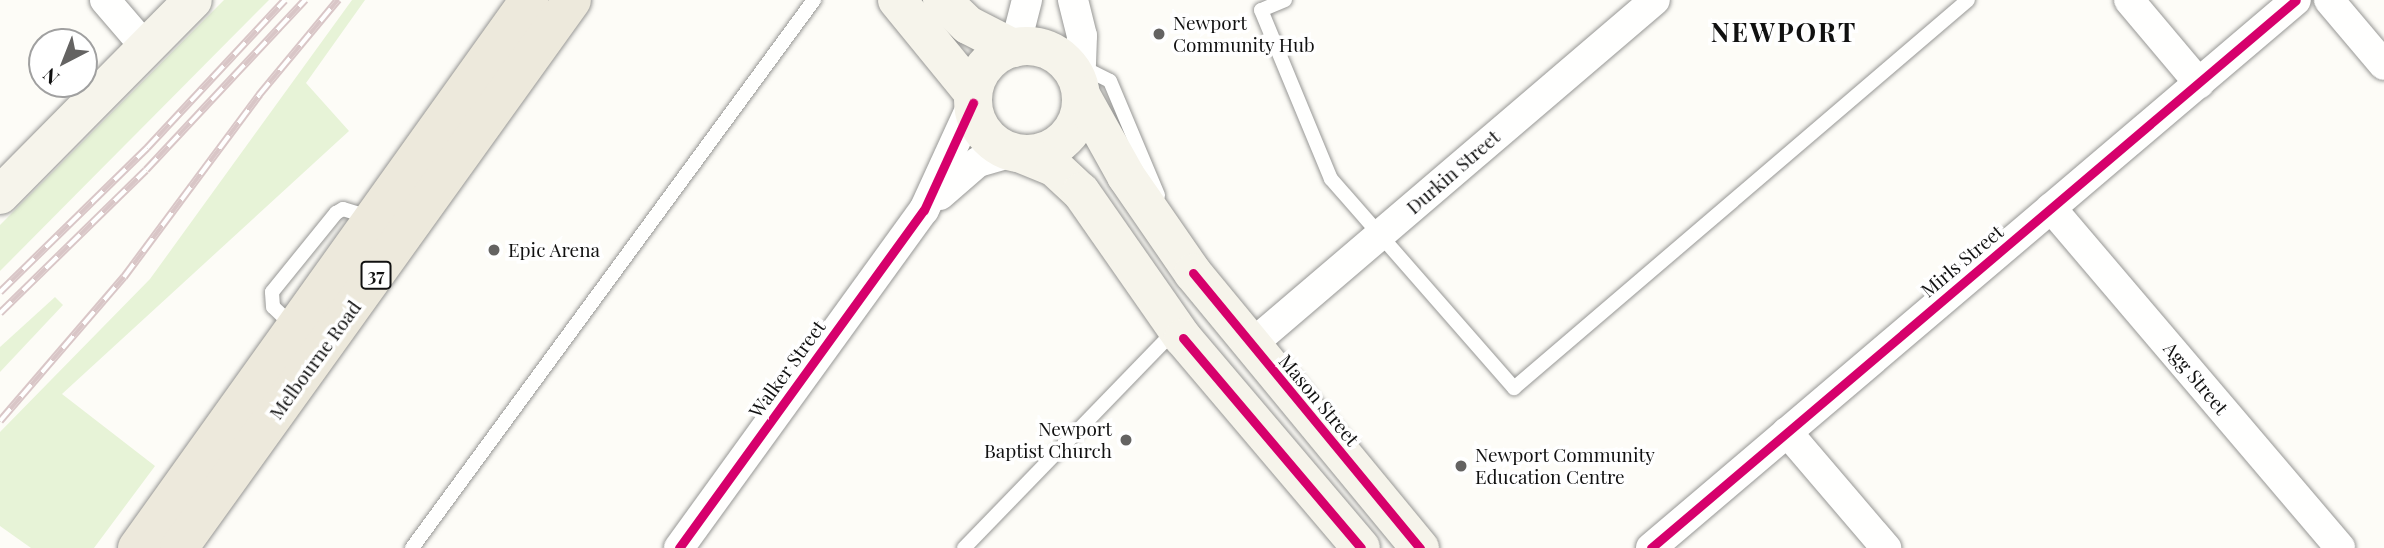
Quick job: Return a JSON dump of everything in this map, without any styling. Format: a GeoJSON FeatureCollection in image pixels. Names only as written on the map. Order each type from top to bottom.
{"type":"FeatureCollection","features":[{"type":"Feature","properties":{"kind":"main road","name":"Melbourne Road"},"geometry":{"type":"LineString","coordinates":[[137,548],[187,532],[309,339],[373,218],[529,0]]}},
{"type":"Feature","properties":{"kind":"main road","name":"Melbourne Road"},"geometry":{"type":"LineString","coordinates":[[309,339],[572,0]]}},
{"type":"Feature","properties":{"kind":"street"},"geometry":{"type":"LineString","coordinates":[[105,0],[147,49]]}},
{"type":"Feature","properties":{"kind":"street"},"geometry":{"type":"LineString","coordinates":[[0,195],[193,0]]}},
{"type":"Feature","properties":{"kind":"street"},"geometry":{"type":"LineString","coordinates":[[897,0],[973,98],[985,134],[1017,153],[1046,163],[1073,183],[1176,329],[1348,544]]}},
{"type":"Feature","properties":{"kind":"street"},"geometry":{"type":"LineString","coordinates":[[942,0],[968,25],[1014,47],[1036,47],[1075,76]]}},
{"type":"Feature","properties":{"kind":"street"},"geometry":{"type":"LineString","coordinates":[[973,98],[983,68],[1014,47],[1027,0]]}},
{"type":"Feature","properties":{"kind":"street"},"geometry":{"type":"LineString","coordinates":[[1017,153],[1048,151],[1062,142],[1077,121],[1075,76],[1082,30],[1073,0]]}},
{"type":"Feature","properties":{"kind":"street","name":"Durkin Street"},"geometry":{"type":"LineString","coordinates":[[1251,345],[1655,0]]}},
{"type":"Feature","properties":{"kind":"street"},"geometry":{"type":"LineString","coordinates":[[2129,0],[2199,83]]}},
{"type":"Feature","properties":{"kind":"street","name":"Mirls Street"},"geometry":{"type":"LineString","coordinates":[[1651,548],[2296,0]]}},
{"type":"Feature","properties":{"kind":"street"},"geometry":{"type":"LineString","coordinates":[[2329,0],[2384,65]]}},
{"type":"Feature","properties":{"kind":"street","name":"Mason Street"},"geometry":{"type":"LineString","coordinates":[[1075,76],[1113,155],[1192,273],[1420,548]]}},
{"type":"Feature","properties":{"kind":"street","name":"Walker Street"},"geometry":{"type":"LineString","coordinates":[[679,548],[924,210],[973,98]]}},
{"type":"Feature","properties":{"kind":"street","name":"Walker Street"},"geometry":{"type":"LineString","coordinates":[[924,210],[978,162],[1017,153]]}},
{"type":"Feature","properties":{"kind":"street","name":"Agg Street"},"geometry":{"type":"LineString","coordinates":[[2051,208],[2340,548]]}},
{"type":"Feature","properties":{"kind":"street"},"geometry":{"type":"LineString","coordinates":[[1787,432],[1886,548]]}},
{"type":"Feature","properties":{"kind":"lane"},"geometry":{"type":"LineString","coordinates":[[412,548],[814,0]]}},
{"type":"Feature","properties":{"kind":"lane"},"geometry":{"type":"LineString","coordinates":[[1285,0],[1261,10],[1331,179],[1514,388],[1968,0]]}},
{"type":"Feature","properties":{"kind":"lane"},"geometry":{"type":"LineString","coordinates":[[964,548],[1176,329]]}},
{"type":"Feature","properties":{"kind":"green space"},"geometry":{"type":"Polygon","coordinates":[[[224,0],[269,0],[0,271],[0,225],[224,0]]]}},
{"type":"Feature","properties":{"kind":"green space"},"geometry":{"type":"Polygon","coordinates":[[[352,0],[365,0],[306,83],[349,131],[62,394],[155,466],[94,548],[31,548],[0,526],[0,432],[150,279],[352,0]]]}},
{"type":"Feature","properties":{"kind":"green space"},"geometry":{"type":"Polygon","coordinates":[[[55,297],[63,305],[0,372],[0,347],[55,297]]]}},
{"type":"Feature","properties":{"kind":"railway"},"geometry":{"type":"LineString","coordinates":[[0,292],[147,148],[285,0]]}},
{"type":"Feature","properties":{"kind":"railway"},"geometry":{"type":"LineString","coordinates":[[0,313],[146,170],[305,0]]}},
{"type":"Feature","properties":{"kind":"railway"},"geometry":{"type":"LineString","coordinates":[[0,421],[124,277],[259,95],[338,0]]}},
{"type":"Feature","properties":{"kind":"cycle path"},"geometry":{"type":"LineString","coordinates":[[1651,548],[2296,0]]}},
{"type":"Feature","properties":{"kind":"cycle path"},"geometry":{"type":"LineString","coordinates":[[679,548],[924,210],[973,103]]}},
{"type":"Feature","properties":{"kind":"cycle path"},"geometry":{"type":"LineString","coordinates":[[1193,273],[1420,548]]}},
{"type":"Feature","properties":{"kind":"cycle path"},"geometry":{"type":"LineString","coordinates":[[1183,338],[1361,548]]}},
{"type":"Feature","properties":{"kind":"place","name":"Newport Community Hub"},"geometry":{"type":"Point","coordinates":[1159,34]}},
{"type":"Feature","properties":{"kind":"place","name":"Epic Arena"},"geometry":{"type":"Point","coordinates":[494,250]}},
{"type":"Feature","properties":{"kind":"place","name":"Newport Baptist Church"},"geometry":{"type":"Point","coordinates":[1126,440]}},
{"type":"Feature","properties":{"kind":"place","name":"Newport Community Education Centre"},"geometry":{"type":"Point","coordinates":[1461,466]}},
{"type":"Feature","properties":{"kind":"district","name":"NEWPORT"},"geometry":{"type":"Point","coordinates":[1784,32]}}]}
